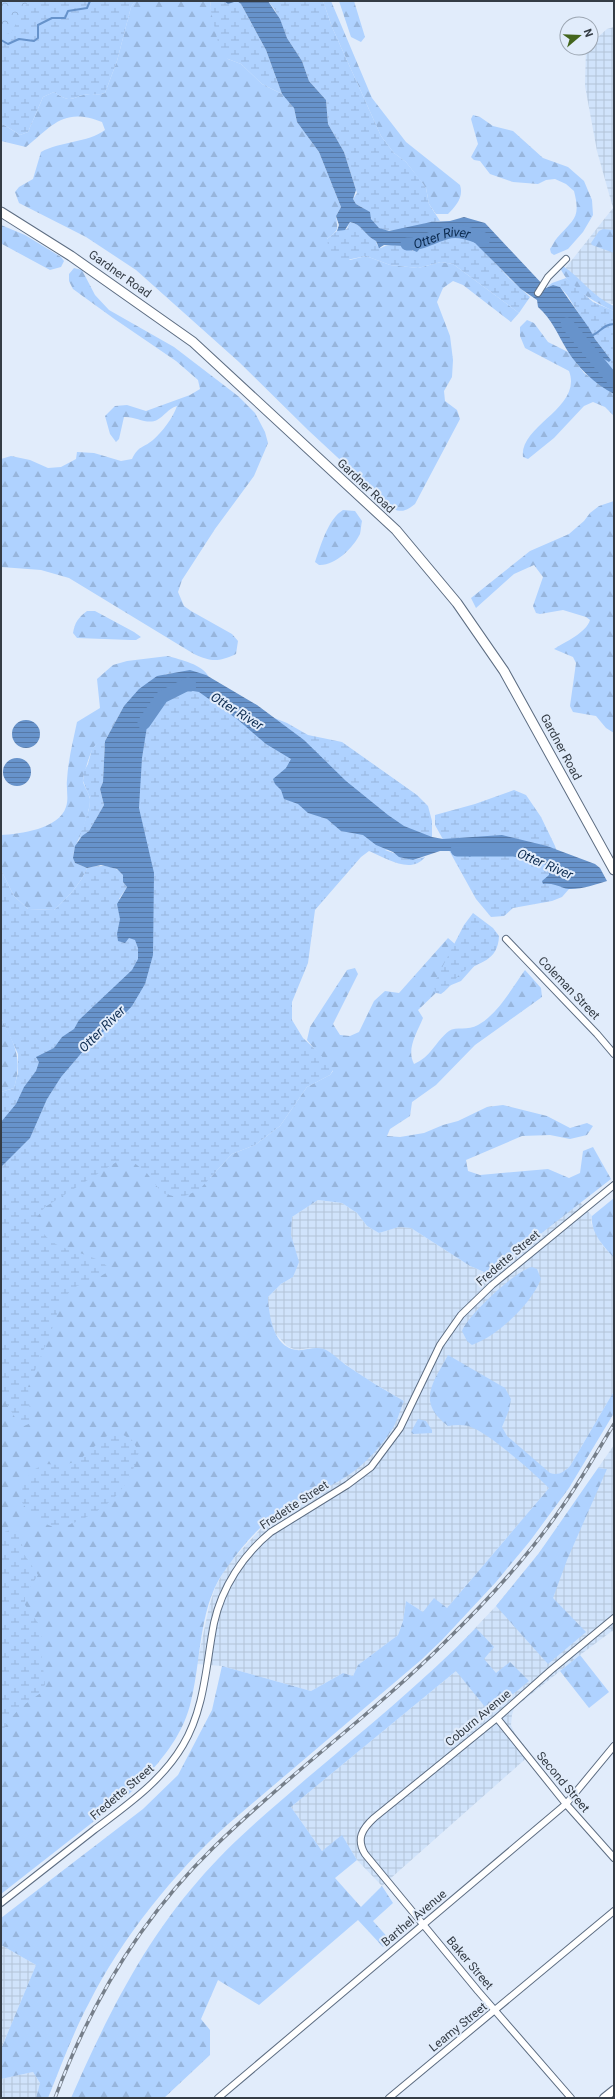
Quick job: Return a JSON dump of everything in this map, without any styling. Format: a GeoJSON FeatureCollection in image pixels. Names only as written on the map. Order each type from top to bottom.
{"type":"FeatureCollection","features":[{"type":"Feature","properties":{"kind":"main road","name":"Gardner Road"},"geometry":{"type":"LineString","coordinates":[[1,212],[71,256],[188,338],[396,530],[457,603],[504,671],[614,870]]}},
{"type":"Feature","properties":{"kind":"street"},"geometry":{"type":"LineString","coordinates":[[538,292],[548,277],[566,259]]}},
{"type":"Feature","properties":{"kind":"street","name":"Coleman Street"},"geometry":{"type":"LineString","coordinates":[[506,939],[597,1034],[614,1054]]}},
{"type":"Feature","properties":{"kind":"street","name":"Fredette Street"},"geometry":{"type":"LineString","coordinates":[[1,1903],[135,1798],[164,1771],[183,1745],[196,1717],[215,1621],[225,1591],[245,1558],[260,1541],[271,1532],[347,1485],[371,1467],[400,1428],[440,1345],[461,1315],[492,1285],[614,1184]]}},
{"type":"Feature","properties":{"kind":"street","name":"Coburn Avenue"},"geometry":{"type":"LineString","coordinates":[[360,1837],[364,1828],[374,1818],[497,1718],[550,1670],[614,1618]]}},
{"type":"Feature","properties":{"kind":"street","name":"Second Street"},"geometry":{"type":"LineString","coordinates":[[497,1718],[566,1804],[614,1858]]}},
{"type":"Feature","properties":{"kind":"street","name":"Barthel Avenue"},"geometry":{"type":"LineString","coordinates":[[218,2098],[566,1804],[614,1746]]}},
{"type":"Feature","properties":{"kind":"street","name":"Baker Street"},"geometry":{"type":"LineString","coordinates":[[360,1837],[361,1845],[365,1854],[571,2098]]}},
{"type":"Feature","properties":{"kind":"street","name":"Leamy Street"},"geometry":{"type":"LineString","coordinates":[[389,2098],[496,2011],[614,1911]]}},
{"type":"Feature","properties":{"kind":"street"},"geometry":{"type":"LineString","coordinates":[[604,2098],[614,2090]]}},
{"type":"Feature","properties":{"kind":"shaded area"},"geometry":{"type":"Polygon","coordinates":[[[614,27],[614,304],[600,303],[564,270],[613,208],[597,151],[585,86],[586,56],[599,56],[599,36],[607,29],[614,27]]]}},
{"type":"Feature","properties":{"kind":"shaded area"},"geometry":{"type":"Polygon","coordinates":[[[318,1200],[342,1203],[357,1213],[367,1226],[379,1233],[399,1227],[411,1228],[470,1266],[489,1274],[580,1202],[592,1216],[591,1223],[603,1246],[614,1258],[614,1391],[570,1466],[564,1472],[555,1475],[549,1488],[447,1608],[423,1612],[406,1601],[403,1621],[398,1635],[358,1665],[353,1676],[343,1673],[311,1691],[222,1666],[197,1664],[209,1607],[215,1588],[226,1567],[266,1523],[314,1494],[404,1401],[365,1378],[324,1349],[310,1348],[296,1350],[287,1346],[275,1333],[269,1316],[268,1297],[281,1284],[293,1277],[298,1262],[291,1235],[292,1217],[318,1200]]]}},
{"type":"Feature","properties":{"kind":"shaded area"},"geometry":{"type":"Polygon","coordinates":[[[614,1445],[614,1632],[612,1631],[580,1655],[514,1708],[511,1725],[515,1734],[531,1754],[382,1886],[357,1860],[343,1837],[322,1851],[291,1807],[456,1671],[445,1660],[496,1606],[539,1553],[568,1513],[607,1469],[598,1468],[614,1445]]]}},
{"type":"Feature","properties":{"kind":"shaded area"},"geometry":{"type":"Polygon","coordinates":[[[1,1945],[36,1965],[1,2049],[1,1945]]]}},
{"type":"Feature","properties":{"kind":"shaded area"},"geometry":{"type":"Polygon","coordinates":[[[33,2072],[40,2083],[36,2098],[1,2098],[1,2079],[33,2072]]]}},
{"type":"Feature","properties":{"kind":"green space"},"geometry":{"type":"Polygon","coordinates":[[[1,1],[135,1],[131,7],[117,61],[105,93],[84,95],[69,99],[54,92],[43,97],[28,132],[20,135],[1,123],[1,1]]]}},
{"type":"Feature","properties":{"kind":"green space"},"geometry":{"type":"Polygon","coordinates":[[[1,1],[28,1],[11,33],[1,35],[1,1]]]}},
{"type":"Feature","properties":{"kind":"green space"},"geometry":{"type":"Polygon","coordinates":[[[135,1],[211,1],[210,7],[228,59],[241,64],[262,84],[282,94],[288,99],[294,108],[297,122],[319,152],[341,207],[336,216],[337,229],[327,239],[350,260],[366,256],[390,265],[418,268],[441,262],[453,264],[519,313],[511,322],[463,285],[453,281],[443,288],[437,302],[450,336],[453,360],[452,377],[444,391],[445,401],[457,410],[460,419],[415,504],[407,509],[400,511],[393,509],[308,430],[239,362],[136,270],[86,237],[19,203],[15,192],[19,187],[33,179],[41,152],[49,148],[82,140],[105,130],[102,122],[78,116],[68,118],[52,125],[26,147],[1,141],[1,123],[20,135],[28,132],[43,97],[54,92],[69,99],[90,94],[105,93],[117,61],[131,7],[135,1]]]}},
{"type":"Feature","properties":{"kind":"green space"},"geometry":{"type":"Polygon","coordinates":[[[211,1],[238,1],[241,4],[266,50],[282,94],[262,84],[241,64],[228,59],[220,51],[210,7],[211,1]]]}},
{"type":"Feature","properties":{"kind":"green space"},"geometry":{"type":"Polygon","coordinates":[[[268,1],[323,1],[332,27],[381,136],[394,153],[406,162],[426,188],[429,204],[440,221],[400,230],[384,230],[375,225],[366,210],[356,204],[353,199],[357,193],[344,152],[328,124],[326,100],[309,81],[302,61],[287,38],[275,10],[268,1]]]}},
{"type":"Feature","properties":{"kind":"green space"},"geometry":{"type":"Polygon","coordinates":[[[323,1],[331,1],[372,98],[406,142],[460,185],[460,197],[448,214],[436,214],[429,204],[426,188],[406,162],[394,153],[381,136],[332,27],[323,1]]]}},
{"type":"Feature","properties":{"kind":"green space"},"geometry":{"type":"Polygon","coordinates":[[[339,1],[354,1],[365,37],[361,42],[351,37],[339,1]]]}},
{"type":"Feature","properties":{"kind":"green space"},"geometry":{"type":"Polygon","coordinates":[[[473,115],[480,117],[493,126],[513,131],[543,158],[568,167],[584,181],[592,200],[593,215],[583,232],[568,249],[554,255],[551,253],[550,249],[556,239],[574,218],[577,207],[574,191],[566,184],[555,179],[546,180],[538,184],[513,182],[490,174],[480,161],[474,160],[471,157],[478,144],[471,119],[473,115]]]}},
{"type":"Feature","properties":{"kind":"green space"},"geometry":{"type":"Polygon","coordinates":[[[350,222],[358,225],[376,241],[377,245],[381,248],[388,245],[397,245],[413,251],[420,247],[427,238],[432,235],[445,231],[463,234],[463,229],[509,278],[530,297],[519,313],[453,264],[441,262],[418,268],[390,265],[366,256],[337,262],[329,252],[327,239],[337,231],[347,229],[350,222]]]}},
{"type":"Feature","properties":{"kind":"green space"},"geometry":{"type":"Polygon","coordinates":[[[1,225],[25,235],[61,257],[64,261],[61,267],[50,270],[2,244],[1,225]]]}},
{"type":"Feature","properties":{"kind":"green space"},"geometry":{"type":"Polygon","coordinates":[[[603,229],[614,230],[614,253],[592,245],[591,243],[599,231],[603,229]]]}},
{"type":"Feature","properties":{"kind":"green space"},"geometry":{"type":"Polygon","coordinates":[[[563,266],[576,276],[593,293],[614,306],[614,311],[599,304],[575,288],[560,267],[563,266]]]}},
{"type":"Feature","properties":{"kind":"green space"},"geometry":{"type":"Polygon","coordinates":[[[74,268],[82,270],[95,295],[109,310],[174,347],[238,396],[255,413],[265,432],[268,443],[254,476],[215,529],[182,580],[178,592],[184,606],[232,634],[238,641],[236,654],[230,657],[220,660],[210,660],[194,654],[69,578],[41,570],[1,567],[1,459],[11,456],[30,460],[48,468],[61,467],[76,459],[77,452],[94,453],[121,461],[132,459],[139,449],[153,440],[163,429],[170,420],[177,406],[157,420],[149,422],[124,417],[119,439],[116,442],[110,434],[105,416],[115,406],[127,405],[146,411],[190,395],[200,389],[198,380],[176,361],[73,289],[69,281],[69,274],[74,268]]]}},
{"type":"Feature","properties":{"kind":"green space"},"geometry":{"type":"Polygon","coordinates":[[[566,278],[593,302],[614,311],[614,372],[598,362],[580,345],[577,340],[580,336],[598,355],[611,360],[595,339],[567,295],[560,287],[553,285],[546,288],[552,283],[566,278]]]}},
{"type":"Feature","properties":{"kind":"green space"},"geometry":{"type":"Polygon","coordinates":[[[527,320],[534,323],[548,342],[568,352],[584,373],[614,394],[614,416],[605,407],[593,402],[584,406],[554,438],[528,459],[523,457],[524,446],[530,435],[560,406],[567,396],[571,384],[569,371],[525,348],[520,336],[520,327],[527,320]]]}},
{"type":"Feature","properties":{"kind":"green space"},"geometry":{"type":"Polygon","coordinates":[[[614,501],[614,733],[606,728],[596,716],[573,712],[570,706],[576,663],[573,657],[554,649],[580,633],[588,625],[590,620],[586,617],[563,610],[540,614],[536,613],[533,606],[543,577],[534,565],[514,574],[476,608],[471,598],[530,551],[569,534],[599,506],[614,501]]]}},
{"type":"Feature","properties":{"kind":"green space"},"geometry":{"type":"Polygon","coordinates":[[[343,510],[355,511],[362,521],[360,534],[353,545],[343,555],[331,563],[319,565],[315,562],[329,526],[343,510]]]}},
{"type":"Feature","properties":{"kind":"green space"},"geometry":{"type":"Polygon","coordinates":[[[87,611],[95,611],[141,637],[136,640],[77,638],[73,633],[76,623],[87,611]]]}},
{"type":"Feature","properties":{"kind":"green space"},"geometry":{"type":"Polygon","coordinates":[[[168,656],[196,666],[209,677],[180,673],[166,674],[124,706],[105,741],[100,741],[93,749],[84,776],[83,782],[90,799],[90,803],[83,829],[74,850],[74,859],[75,863],[87,868],[81,880],[54,910],[28,909],[14,896],[1,870],[1,835],[28,832],[38,829],[56,821],[62,814],[67,804],[68,766],[77,722],[100,708],[97,679],[113,665],[127,661],[168,656]]]}},
{"type":"Feature","properties":{"kind":"green space"},"geometry":{"type":"Polygon","coordinates":[[[188,684],[287,723],[308,735],[342,742],[417,795],[428,806],[432,821],[432,837],[385,850],[413,860],[425,857],[413,865],[390,861],[369,851],[361,857],[315,910],[308,963],[292,1002],[292,1020],[303,1038],[319,1053],[333,1070],[330,1075],[307,1087],[280,1126],[255,1145],[232,1154],[199,1190],[180,1198],[162,1193],[146,1172],[133,1162],[118,1161],[45,1207],[37,1217],[42,1230],[49,1239],[69,1250],[102,1262],[111,1270],[94,1280],[77,1286],[62,1299],[51,1332],[28,1387],[31,1423],[24,1426],[16,1419],[1,1395],[1,1092],[14,1088],[18,1072],[18,1054],[1,1017],[1,870],[14,896],[28,909],[54,910],[81,880],[87,868],[97,866],[111,867],[120,871],[123,875],[123,882],[127,887],[119,899],[132,906],[131,838],[141,728],[158,700],[168,692],[188,684]]]}},
{"type":"Feature","properties":{"kind":"green space"},"geometry":{"type":"Polygon","coordinates":[[[100,740],[105,741],[103,782],[100,789],[104,805],[89,831],[79,839],[89,809],[90,798],[83,781],[84,771],[88,764],[92,749],[100,740]]]}},
{"type":"Feature","properties":{"kind":"green space"},"geometry":{"type":"Polygon","coordinates":[[[514,790],[526,795],[541,817],[555,846],[569,889],[562,897],[552,901],[513,908],[504,916],[491,917],[476,899],[435,825],[435,815],[475,804],[514,790]]]}},
{"type":"Feature","properties":{"kind":"green space"},"geometry":{"type":"Polygon","coordinates":[[[473,913],[493,928],[499,936],[495,951],[487,960],[462,972],[441,994],[436,993],[433,985],[464,925],[473,913]]]}},
{"type":"Feature","properties":{"kind":"green space"},"geometry":{"type":"Polygon","coordinates":[[[448,938],[477,963],[461,981],[439,990],[418,1010],[423,1018],[413,1041],[411,1053],[414,1064],[425,1057],[449,1031],[474,1027],[485,1020],[498,1008],[525,970],[541,988],[542,997],[475,1045],[436,1085],[412,1102],[410,1116],[390,1129],[387,1136],[400,1137],[424,1133],[443,1125],[458,1121],[487,1107],[503,1105],[547,1116],[570,1128],[587,1123],[593,1126],[587,1135],[570,1139],[550,1135],[522,1136],[466,1160],[468,1171],[480,1175],[548,1169],[569,1178],[580,1173],[583,1151],[593,1147],[611,1179],[489,1274],[470,1266],[411,1228],[399,1227],[379,1233],[367,1226],[357,1213],[342,1203],[318,1200],[292,1217],[291,1235],[299,1262],[293,1277],[281,1284],[268,1297],[271,1321],[277,1337],[288,1348],[296,1350],[317,1348],[327,1350],[362,1376],[404,1401],[397,1420],[380,1446],[361,1465],[339,1481],[292,1505],[274,1517],[261,1527],[246,1543],[218,1581],[211,1597],[202,1631],[195,1684],[191,1701],[187,1715],[175,1740],[159,1762],[130,1793],[1,1894],[1,1230],[93,1149],[210,1178],[232,1154],[255,1145],[280,1126],[307,1087],[330,1075],[333,1071],[307,1040],[310,1027],[347,970],[355,968],[358,974],[333,1024],[340,1035],[350,1036],[359,1032],[374,1001],[385,991],[399,993],[448,938]]]}},
{"type":"Feature","properties":{"kind":"green space"},"geometry":{"type":"Polygon","coordinates":[[[1,1017],[16,1051],[18,1068],[14,1088],[1,1092],[1,1017]]]}},
{"type":"Feature","properties":{"kind":"green space"},"geometry":{"type":"Polygon","coordinates":[[[614,1198],[614,1258],[598,1239],[593,1228],[592,1216],[614,1198]]]}},
{"type":"Feature","properties":{"kind":"green space"},"geometry":{"type":"Polygon","coordinates":[[[532,1267],[537,1269],[541,1279],[530,1299],[503,1327],[482,1341],[472,1345],[467,1341],[462,1331],[473,1315],[493,1294],[515,1276],[532,1267]]]}},
{"type":"Feature","properties":{"kind":"green space"},"geometry":{"type":"Polygon","coordinates":[[[448,1355],[505,1388],[511,1399],[509,1410],[502,1427],[507,1436],[550,1473],[561,1473],[570,1466],[614,1391],[614,1413],[569,1488],[530,1541],[496,1582],[442,1640],[421,1660],[227,1825],[168,1886],[133,1931],[102,1979],[67,2050],[48,2098],[36,2098],[40,2083],[33,2072],[1,2079],[1,2049],[36,1965],[1,1945],[1,1918],[143,1809],[178,1775],[212,1710],[222,1666],[311,1691],[343,1673],[353,1676],[358,1665],[398,1635],[403,1621],[406,1601],[423,1612],[434,1598],[447,1608],[549,1488],[512,1455],[481,1432],[467,1426],[448,1426],[438,1417],[432,1409],[430,1392],[433,1383],[448,1355]]]}},
{"type":"Feature","properties":{"kind":"green space"},"geometry":{"type":"Polygon","coordinates":[[[418,1419],[426,1421],[432,1430],[432,1433],[413,1434],[411,1432],[418,1419]]]}},
{"type":"Feature","properties":{"kind":"green space"},"geometry":{"type":"Polygon","coordinates":[[[118,1432],[132,1440],[139,1452],[134,1468],[127,1481],[110,1502],[87,1517],[58,1529],[34,1519],[21,1501],[23,1484],[33,1470],[45,1464],[63,1465],[78,1461],[105,1437],[118,1432]]]}},
{"type":"Feature","properties":{"kind":"green space"},"geometry":{"type":"Polygon","coordinates":[[[598,1468],[607,1469],[567,1560],[553,1598],[586,1632],[548,1664],[496,1606],[539,1553],[598,1468]]]}},
{"type":"Feature","properties":{"kind":"green space"},"geometry":{"type":"Polygon","coordinates":[[[14,1529],[20,1534],[24,1554],[38,1575],[25,1595],[25,1605],[41,1627],[41,1637],[38,1644],[42,1659],[45,1684],[42,1692],[21,1707],[8,1721],[1,1735],[1,1533],[14,1529]]]}},
{"type":"Feature","properties":{"kind":"green space"},"geometry":{"type":"Polygon","coordinates":[[[476,1628],[494,1647],[484,1659],[496,1673],[510,1662],[529,1681],[490,1713],[456,1671],[291,1807],[322,1851],[342,1835],[357,1860],[335,1878],[361,1907],[382,1886],[393,1903],[373,1921],[391,1941],[383,1947],[358,1920],[259,2005],[218,1980],[201,2019],[210,2030],[210,2055],[164,2098],[71,2098],[111,2012],[142,1957],[159,1931],[210,1867],[250,1828],[414,1687],[476,1628]]]}},
{"type":"Feature","properties":{"kind":"green space"},"geometry":{"type":"Polygon","coordinates":[[[580,1655],[609,1692],[589,1708],[560,1671],[580,1655]]]}},
{"type":"Feature","properties":{"kind":"water"},"geometry":{"type":"Polygon","coordinates":[[[224,1],[237,1],[228,4],[224,1]]]}},
{"type":"Feature","properties":{"kind":"water"},"geometry":{"type":"Polygon","coordinates":[[[237,1],[268,1],[280,19],[287,38],[302,61],[309,81],[326,100],[328,124],[344,152],[356,190],[353,199],[356,204],[370,212],[371,219],[379,228],[389,231],[431,222],[450,221],[464,217],[485,223],[546,288],[553,285],[560,287],[611,360],[609,362],[598,355],[580,337],[577,340],[588,355],[614,372],[614,394],[594,380],[571,357],[551,322],[538,307],[537,300],[521,289],[470,238],[466,230],[463,230],[464,234],[448,232],[429,236],[417,252],[403,246],[384,245],[379,248],[376,241],[354,223],[350,222],[345,230],[337,231],[339,225],[336,216],[341,207],[319,152],[297,122],[294,108],[282,94],[266,50],[241,4],[237,1]]]}},
{"type":"Feature","properties":{"kind":"water"},"geometry":{"type":"Polygon","coordinates":[[[190,670],[206,675],[257,705],[304,740],[346,781],[404,826],[432,837],[443,839],[502,835],[547,846],[595,864],[600,868],[607,881],[573,889],[551,884],[543,884],[542,881],[549,875],[547,867],[541,861],[506,851],[476,850],[470,857],[460,851],[440,851],[413,860],[399,857],[393,852],[376,845],[363,835],[341,831],[327,819],[308,813],[298,804],[284,799],[281,790],[275,784],[273,779],[286,768],[291,759],[266,744],[237,719],[199,692],[181,689],[168,692],[158,700],[148,720],[142,758],[139,808],[154,873],[153,955],[145,984],[132,1006],[113,1026],[96,1036],[61,1077],[47,1099],[30,1138],[1,1167],[1,1122],[16,1104],[24,1087],[36,1071],[39,1062],[36,1057],[54,1048],[62,1037],[74,1029],[79,1020],[132,970],[138,959],[138,948],[135,940],[129,938],[125,943],[118,941],[117,934],[120,919],[117,904],[127,887],[123,882],[123,875],[117,869],[101,865],[87,868],[75,863],[73,858],[75,846],[82,836],[89,831],[104,805],[100,789],[103,782],[105,741],[124,706],[139,689],[157,676],[190,670]]]}},
{"type":"Feature","properties":{"kind":"water"},"geometry":{"type":"Polygon","coordinates":[[[26,720],[36,724],[40,734],[36,744],[26,748],[16,744],[12,734],[16,724],[26,720]]]}},
{"type":"Feature","properties":{"kind":"water"},"geometry":{"type":"Polygon","coordinates":[[[17,758],[27,762],[31,772],[27,782],[17,786],[7,782],[3,772],[7,762],[17,758]]]}},
{"type":"Feature","properties":{"kind":"waterway"},"geometry":{"type":"LineString","coordinates":[[1,40],[8,44],[19,39],[34,41],[38,38],[38,25],[52,18],[65,18],[68,11],[87,8],[90,1]]}},
{"type":"Feature","properties":{"kind":"waterway","name":"Otter River"},"geometry":{"type":"LineString","coordinates":[[407,244],[418,243],[450,232],[467,233],[484,239]]}},
{"type":"Feature","properties":{"kind":"waterway","name":"Otter River"},"geometry":{"type":"LineString","coordinates":[[567,324],[614,381]]}},
{"type":"Feature","properties":{"kind":"waterway"},"geometry":{"type":"LineString","coordinates":[[591,336],[607,325],[614,324]]}},
{"type":"Feature","properties":{"kind":"waterway","name":"Otter River"},"geometry":{"type":"LineString","coordinates":[[144,723],[162,697],[188,684],[190,685]]}},
{"type":"Feature","properties":{"kind":"waterway","name":"Otter River"},"geometry":{"type":"LineString","coordinates":[[457,850],[518,851]]}},
{"type":"Feature","properties":{"kind":"railway"},"geometry":{"type":"LineString","coordinates":[[55,2098],[84,2029],[101,1996],[120,1964],[163,1903],[213,1848],[271,1795],[421,1666],[479,1607],[537,1542],[576,1487],[614,1424]]}}]}
